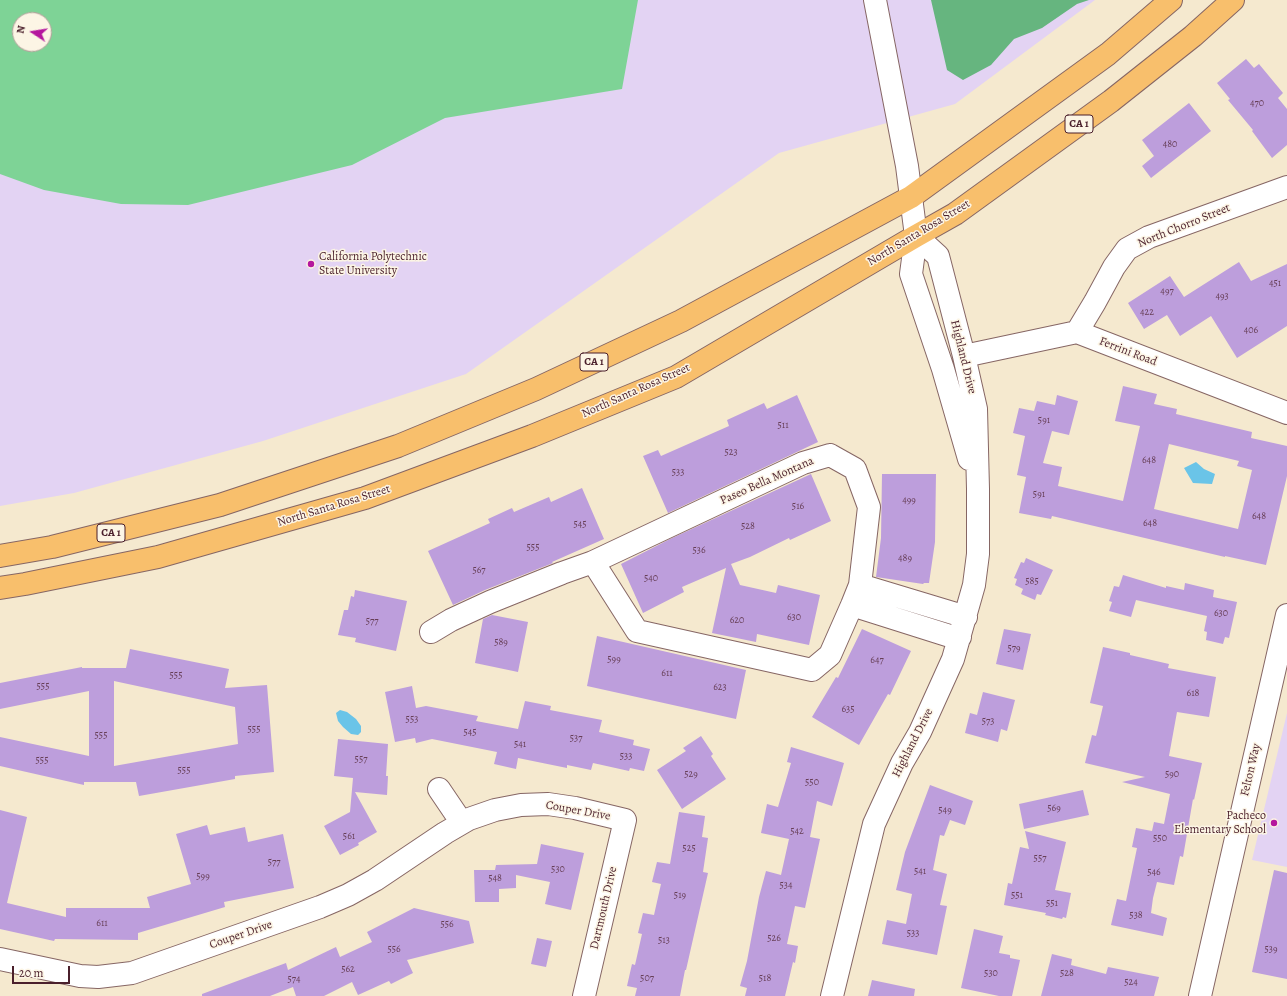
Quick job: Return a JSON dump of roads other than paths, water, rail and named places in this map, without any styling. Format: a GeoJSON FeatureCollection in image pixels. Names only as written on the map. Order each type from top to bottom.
{"type":"FeatureCollection","features":[{"type":"Feature","properties":{"kind":"highway","name":"CA 1"},"geometry":{"type":"LineString","coordinates":[[0,556],[52,547],[220,505],[398,446],[536,389],[681,321],[911,197],[1108,54],[1171,0]]}},
{"type":"Feature","properties":{"kind":"highway","name":"North Santa Rosa Street"},"geometry":{"type":"LineString","coordinates":[[0,588],[158,557],[365,498],[532,436],[676,377],[955,214],[1104,106],[1193,36],[1233,0]]}},
{"type":"Feature","properties":{"kind":"street","name":"Highland Drive"},"geometry":{"type":"LineString","coordinates":[[875,0],[911,197],[916,236],[911,274],[943,369],[978,489]]}},
{"type":"Feature","properties":{"kind":"street","name":"North Chorro Street"},"geometry":{"type":"LineString","coordinates":[[1077,332],[1114,267],[1127,249],[1149,237],[1287,187]]}},
{"type":"Feature","properties":{"kind":"street","name":"Highland Drive"},"geometry":{"type":"LineString","coordinates":[[832,996],[874,824],[902,763],[920,732],[953,659],[974,585],[978,554],[976,409],[938,256],[916,236]]}},
{"type":"Feature","properties":{"kind":"street"},"geometry":{"type":"LineString","coordinates":[[964,356],[1077,332]]}},
{"type":"Feature","properties":{"kind":"street","name":"Ferrini Road"},"geometry":{"type":"LineString","coordinates":[[1077,332],[1287,413]]}},
{"type":"Feature","properties":{"kind":"street","name":"Paseo Bella Montana"},"geometry":{"type":"LineString","coordinates":[[432,632],[451,620],[490,602],[592,562],[803,463],[830,455],[855,469],[869,507],[860,585],[830,654],[812,670],[637,631],[592,562]]}},
{"type":"Feature","properties":{"kind":"street"},"geometry":{"type":"LineString","coordinates":[[860,585],[966,616]]}},
{"type":"Feature","properties":{"kind":"street"},"geometry":{"type":"LineString","coordinates":[[852,605],[950,636],[960,637]]}},
{"type":"Feature","properties":{"kind":"street","name":"Felton Way"},"geometry":{"type":"LineString","coordinates":[[1200,996],[1287,615]]}},
{"type":"Feature","properties":{"kind":"street"},"geometry":{"type":"LineString","coordinates":[[439,789],[462,823]]}},
{"type":"Feature","properties":{"kind":"street","name":"Couper Drive"},"geometry":{"type":"LineString","coordinates":[[0,958],[80,976],[98,977],[132,973],[320,907],[348,895],[375,880],[462,823],[494,810],[521,805],[548,804],[575,808],[625,820]]}},
{"type":"Feature","properties":{"kind":"street","name":"Dartmouth Drive"},"geometry":{"type":"LineString","coordinates":[[584,996],[625,820]]}},
{"type":"Feature","properties":{"kind":"water"},"geometry":{"type":"Polygon","coordinates":[[[1196,462],[1204,469],[1215,474],[1212,484],[1193,483],[1184,468],[1196,462]]]}},
{"type":"Feature","properties":{"kind":"water"},"geometry":{"type":"Polygon","coordinates":[[[340,710],[347,712],[356,719],[361,726],[361,732],[358,735],[351,734],[338,721],[336,713],[340,710]]]}},
{"type":"Feature","properties":{"kind":"place","name":"California Polytechnic State University"},"geometry":{"type":"Point","coordinates":[311,264]}},
{"type":"Feature","properties":{"kind":"place","name":"Pacheco Elementary School"},"geometry":{"type":"Point","coordinates":[1274,823]}}]}
